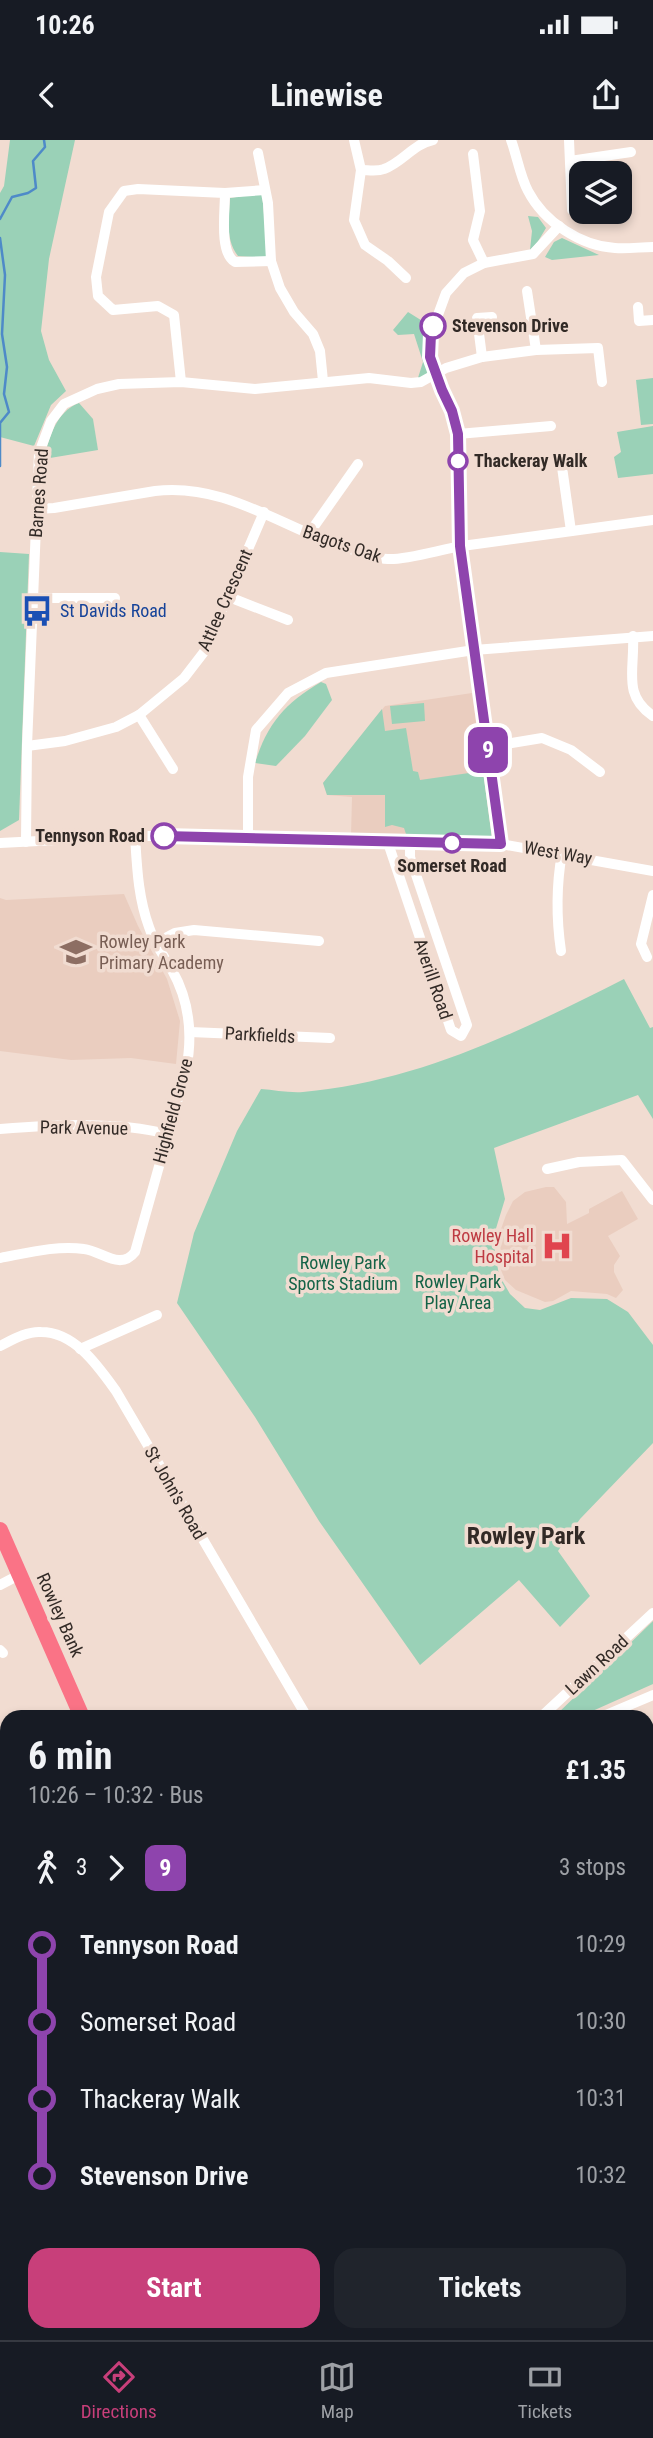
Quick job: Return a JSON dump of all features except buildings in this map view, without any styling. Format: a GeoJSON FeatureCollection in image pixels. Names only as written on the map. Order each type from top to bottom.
{"type":"FeatureCollection","features":[{"type":"Feature","properties":{"kind":"highway","name":"Rowley Bank"},"geometry":{"type":"LineString","coordinates":[[0,1530],[79,1710]]}},
{"type":"Feature","properties":{"kind":"street"},"geometry":{"type":"LineString","coordinates":[[354,140],[361,170],[354,220],[365,245],[406,278]]}},
{"type":"Feature","properties":{"kind":"street"},"geometry":{"type":"LineString","coordinates":[[361,170],[381,171],[403,159],[422,142],[433,140]]}},
{"type":"Feature","properties":{"kind":"street"},"geometry":{"type":"LineString","coordinates":[[511,140],[527,190],[545,214],[559,226],[576,237],[603,246],[653,247]]}},
{"type":"Feature","properties":{"kind":"street"},"geometry":{"type":"LineString","coordinates":[[569,140],[570,161],[631,152]]}},
{"type":"Feature","properties":{"kind":"street"},"geometry":{"type":"LineString","coordinates":[[258,153],[268,203],[271,261],[280,288],[294,312],[313,334],[320,351],[323,382]]}},
{"type":"Feature","properties":{"kind":"street"},"geometry":{"type":"LineString","coordinates":[[473,154],[480,211],[473,231],[473,240],[484,263]]}},
{"type":"Feature","properties":{"kind":"street"},"geometry":{"type":"LineString","coordinates":[[181,382],[174,315],[158,306],[113,310],[98,296],[96,277],[109,212],[124,191],[138,189],[225,193],[265,190]]}},
{"type":"Feature","properties":{"kind":"street"},"geometry":{"type":"LineString","coordinates":[[225,193],[225,242],[229,259],[235,262],[271,261]]}},
{"type":"Feature","properties":{"kind":"street"},"geometry":{"type":"LineString","coordinates":[[501,844],[460,546],[458,434],[452,411],[430,357],[431,334],[446,293],[464,273],[484,263],[533,254],[559,226]]}},
{"type":"Feature","properties":{"kind":"street"},"geometry":{"type":"LineString","coordinates":[[527,291],[536,350]]}},
{"type":"Feature","properties":{"kind":"street"},"geometry":{"type":"LineString","coordinates":[[638,307],[639,321],[653,320]]}},
{"type":"Feature","properties":{"kind":"street"},"geometry":{"type":"LineString","coordinates":[[482,357],[477,318],[492,317]]}},
{"type":"Feature","properties":{"kind":"street"},"geometry":{"type":"LineString","coordinates":[[437,374],[446,368],[482,357],[536,350],[598,348],[602,382]]}},
{"type":"Feature","properties":{"kind":"street","name":"Barnes Road"},"geometry":{"type":"LineString","coordinates":[[26,842],[27,746],[41,445],[51,421],[64,404],[97,388],[119,384],[181,382],[255,389],[369,378],[411,383],[421,382],[437,374]]}},
{"type":"Feature","properties":{"kind":"street"},"geometry":{"type":"LineString","coordinates":[[458,434],[551,426]]}},
{"type":"Feature","properties":{"kind":"street"},"geometry":{"type":"LineString","coordinates":[[308,535],[358,464]]}},
{"type":"Feature","properties":{"kind":"street"},"geometry":{"type":"LineString","coordinates":[[562,467],[572,531]]}},
{"type":"Feature","properties":{"kind":"street","name":"Bagots Oak"},"geometry":{"type":"LineString","coordinates":[[36,509],[170,489],[210,494],[264,512],[308,535],[347,549],[388,559],[460,546],[653,520]]}},
{"type":"Feature","properties":{"kind":"street","name":"Attlee Crescent"},"geometry":{"type":"LineString","coordinates":[[27,746],[65,741],[116,726],[139,715],[184,678],[204,652],[264,512]]}},
{"type":"Feature","properties":{"kind":"street"},"geometry":{"type":"LineString","coordinates":[[229,597],[288,621]]}},
{"type":"Feature","properties":{"kind":"street"},"geometry":{"type":"LineString","coordinates":[[33,598],[115,598]]}},
{"type":"Feature","properties":{"kind":"street"},"geometry":{"type":"LineString","coordinates":[[633,636],[634,696],[642,708],[653,716]]}},
{"type":"Feature","properties":{"kind":"street"},"geometry":{"type":"LineString","coordinates":[[248,836],[247,777],[256,730],[288,693],[326,673],[474,650],[653,636]]}},
{"type":"Feature","properties":{"kind":"street"},"geometry":{"type":"LineString","coordinates":[[139,715],[173,769]]}},
{"type":"Feature","properties":{"kind":"street"},"geometry":{"type":"LineString","coordinates":[[487,747],[542,738],[570,750],[600,772]]}},
{"type":"Feature","properties":{"kind":"street","name":"West Way"},"geometry":{"type":"LineString","coordinates":[[0,843],[135,836],[248,836],[501,844],[653,871]]}},
{"type":"Feature","properties":{"kind":"street","name":"Highfield Grove"},"geometry":{"type":"LineString","coordinates":[[0,1258],[78,1248],[96,1251],[115,1261],[128,1259],[135,1252],[186,1070],[190,1032],[182,990],[156,943],[139,894],[135,836]]}},
{"type":"Feature","properties":{"kind":"street","name":"Averill Road"},"geometry":{"type":"LineString","coordinates":[[387,840],[451,1030],[461,1036],[467,1025],[410,858],[410,841]]}},
{"type":"Feature","properties":{"kind":"street"},"geometry":{"type":"LineString","coordinates":[[561,951],[556,917],[556,885],[562,853]]}},
{"type":"Feature","properties":{"kind":"street"},"geometry":{"type":"LineString","coordinates":[[647,957],[641,944],[653,895]]}},
{"type":"Feature","properties":{"kind":"street"},"geometry":{"type":"LineString","coordinates":[[156,943],[181,931],[194,930],[319,941]]}},
{"type":"Feature","properties":{"kind":"street","name":"Parkfields"},"geometry":{"type":"LineString","coordinates":[[190,1032],[330,1038]]}},
{"type":"Feature","properties":{"kind":"street","name":"Park Avenue"},"geometry":{"type":"LineString","coordinates":[[0,1129],[105,1127],[168,1134]]}},
{"type":"Feature","properties":{"kind":"street"},"geometry":{"type":"LineString","coordinates":[[548,1169],[579,1162],[622,1160],[653,1200]]}},
{"type":"Feature","properties":{"kind":"street"},"geometry":{"type":"LineString","coordinates":[[80,1349],[157,1315]]}},
{"type":"Feature","properties":{"kind":"street","name":"St John's Road"},"geometry":{"type":"LineString","coordinates":[[0,1346],[41,1332],[58,1335],[80,1349],[98,1367],[116,1391],[303,1710]]}},
{"type":"Feature","properties":{"kind":"street"},"geometry":{"type":"LineString","coordinates":[[0,1585],[21,1574]]}},
{"type":"Feature","properties":{"kind":"street","name":"Lawn Road"},"geometry":{"type":"LineString","coordinates":[[549,1710],[653,1613]]}},
{"type":"Feature","properties":{"kind":"street"},"geometry":{"type":"LineString","coordinates":[[618,1710],[653,1695]]}},
{"type":"Feature","properties":{"kind":"shaded area"},"geometry":{"type":"Polygon","coordinates":[[[472,693],[492,839],[351,836],[352,797],[327,795],[323,783],[385,706],[472,693]]]}},
{"type":"Feature","properties":{"kind":"shaded area","name":"Rowley Park Primary Academy"},"geometry":{"type":"Polygon","coordinates":[[[124,894],[167,979],[180,1021],[176,1064],[131,1058],[71,1060],[0,1051],[0,898],[6,900],[124,894]]]}},
{"type":"Feature","properties":{"kind":"shaded area","name":"Rowley Hall Hospital"},"geometry":{"type":"Polygon","coordinates":[[[554,1187],[566,1202],[567,1224],[622,1191],[638,1219],[608,1236],[620,1256],[614,1265],[614,1272],[623,1290],[616,1298],[607,1294],[571,1291],[553,1301],[545,1302],[516,1290],[505,1280],[501,1270],[500,1232],[506,1215],[513,1201],[525,1192],[554,1187]]]}},
{"type":"Feature","properties":{"kind":"green space"},"geometry":{"type":"Polygon","coordinates":[[[10,140],[75,140],[49,259],[41,331],[49,360],[66,391],[51,405],[34,446],[0,437],[0,193],[4,186],[10,140]]]}},
{"type":"Feature","properties":{"kind":"green space"},"geometry":{"type":"Polygon","coordinates":[[[262,193],[268,258],[238,256],[229,236],[230,198],[262,193]]]}},
{"type":"Feature","properties":{"kind":"green space"},"geometry":{"type":"Polygon","coordinates":[[[528,216],[538,217],[546,228],[530,250],[532,231],[528,216]]]}},
{"type":"Feature","properties":{"kind":"green space"},"geometry":{"type":"Polygon","coordinates":[[[562,238],[599,255],[552,260],[545,257],[554,242],[562,238]]]}},
{"type":"Feature","properties":{"kind":"green space"},"geometry":{"type":"Polygon","coordinates":[[[408,312],[424,322],[428,377],[417,381],[423,362],[414,334],[398,335],[393,330],[408,312]]]}},
{"type":"Feature","properties":{"kind":"green space"},"geometry":{"type":"Polygon","coordinates":[[[653,378],[653,424],[641,425],[636,380],[653,378]]]}},
{"type":"Feature","properties":{"kind":"green space"},"geometry":{"type":"Polygon","coordinates":[[[79,403],[93,419],[98,450],[44,459],[51,434],[59,419],[79,403]]]}},
{"type":"Feature","properties":{"kind":"green space"},"geometry":{"type":"Polygon","coordinates":[[[653,426],[653,474],[618,478],[614,457],[621,452],[617,432],[653,426]]]}},
{"type":"Feature","properties":{"kind":"green space"},"geometry":{"type":"Polygon","coordinates":[[[0,552],[29,554],[19,820],[0,831],[0,552]]]}},
{"type":"Feature","properties":{"kind":"green space"},"geometry":{"type":"Polygon","coordinates":[[[321,682],[326,684],[332,700],[305,736],[276,766],[255,763],[265,737],[279,716],[297,698],[321,682]]]}},
{"type":"Feature","properties":{"kind":"green space"},"geometry":{"type":"Polygon","coordinates":[[[424,703],[425,721],[392,724],[390,706],[424,703]]]}},
{"type":"Feature","properties":{"kind":"green space"},"geometry":{"type":"Polygon","coordinates":[[[382,709],[385,731],[406,728],[413,771],[418,772],[420,780],[483,771],[492,839],[407,837],[404,828],[392,825],[385,827],[385,795],[327,795],[323,783],[382,709]]]}},
{"type":"Feature","properties":{"kind":"green space","name":"Rowley Park Sports Stadium"},"geometry":{"type":"Polygon","coordinates":[[[624,979],[650,1028],[653,1027],[653,1119],[638,1095],[494,1148],[505,1199],[494,1235],[495,1252],[499,1275],[510,1294],[525,1308],[540,1310],[571,1298],[607,1299],[628,1312],[653,1345],[653,1443],[580,1519],[558,1551],[590,1596],[560,1627],[519,1580],[420,1665],[319,1521],[255,1417],[177,1303],[194,1233],[237,1131],[261,1089],[298,1092],[346,1086],[428,1065],[508,1035],[624,979]]]}},
{"type":"Feature","properties":{"kind":"green space"},"geometry":{"type":"Polygon","coordinates":[[[653,1621],[653,1684],[595,1710],[561,1710],[653,1621]]]}},
{"type":"Feature","properties":{"kind":"waterway"},"geometry":{"type":"LineString","coordinates":[[0,219],[12,197],[36,188],[33,161],[45,147],[44,140]]}},
{"type":"Feature","properties":{"kind":"waterway"},"geometry":{"type":"LineString","coordinates":[[0,238],[5,275],[2,334],[7,367],[4,394],[9,412],[0,423],[0,466]]}},
{"type":"Feature","properties":{"kind":"bus line","name":"9"},"geometry":{"type":"LineString","coordinates":[[164,836],[501,844],[460,546],[458,434],[452,411],[430,357],[433,326]]}},
{"type":"Feature","properties":{"kind":"place","name":"Stevenson Drive"},"geometry":{"type":"Point","coordinates":[433,326]}},
{"type":"Feature","properties":{"kind":"place","name":"Thackeray Walk"},"geometry":{"type":"Point","coordinates":[458,461]}},
{"type":"Feature","properties":{"kind":"place","name":"St Davids Road"},"geometry":{"type":"Point","coordinates":[37,611]}},
{"type":"Feature","properties":{"kind":"place","name":"Tennyson Road"},"geometry":{"type":"Point","coordinates":[164,836]}},
{"type":"Feature","properties":{"kind":"place","name":"Somerset Road"},"geometry":{"type":"Point","coordinates":[452,843]}},
{"type":"Feature","properties":{"kind":"place","name":"Rowley Park Primary Academy"},"geometry":{"type":"Point","coordinates":[76,952]}},
{"type":"Feature","properties":{"kind":"place","name":"Rowley Hall Hospital"},"geometry":{"type":"Point","coordinates":[557,1246]}},
{"type":"Feature","properties":{"kind":"district","name":"Rowley Park"},"geometry":{"type":"Point","coordinates":[526,1536]}},
{"type":"Feature","properties":{"kind":"park label","name":"Rowley Park Play Area"},"geometry":{"type":"Point","coordinates":[458,1292]}}]}
